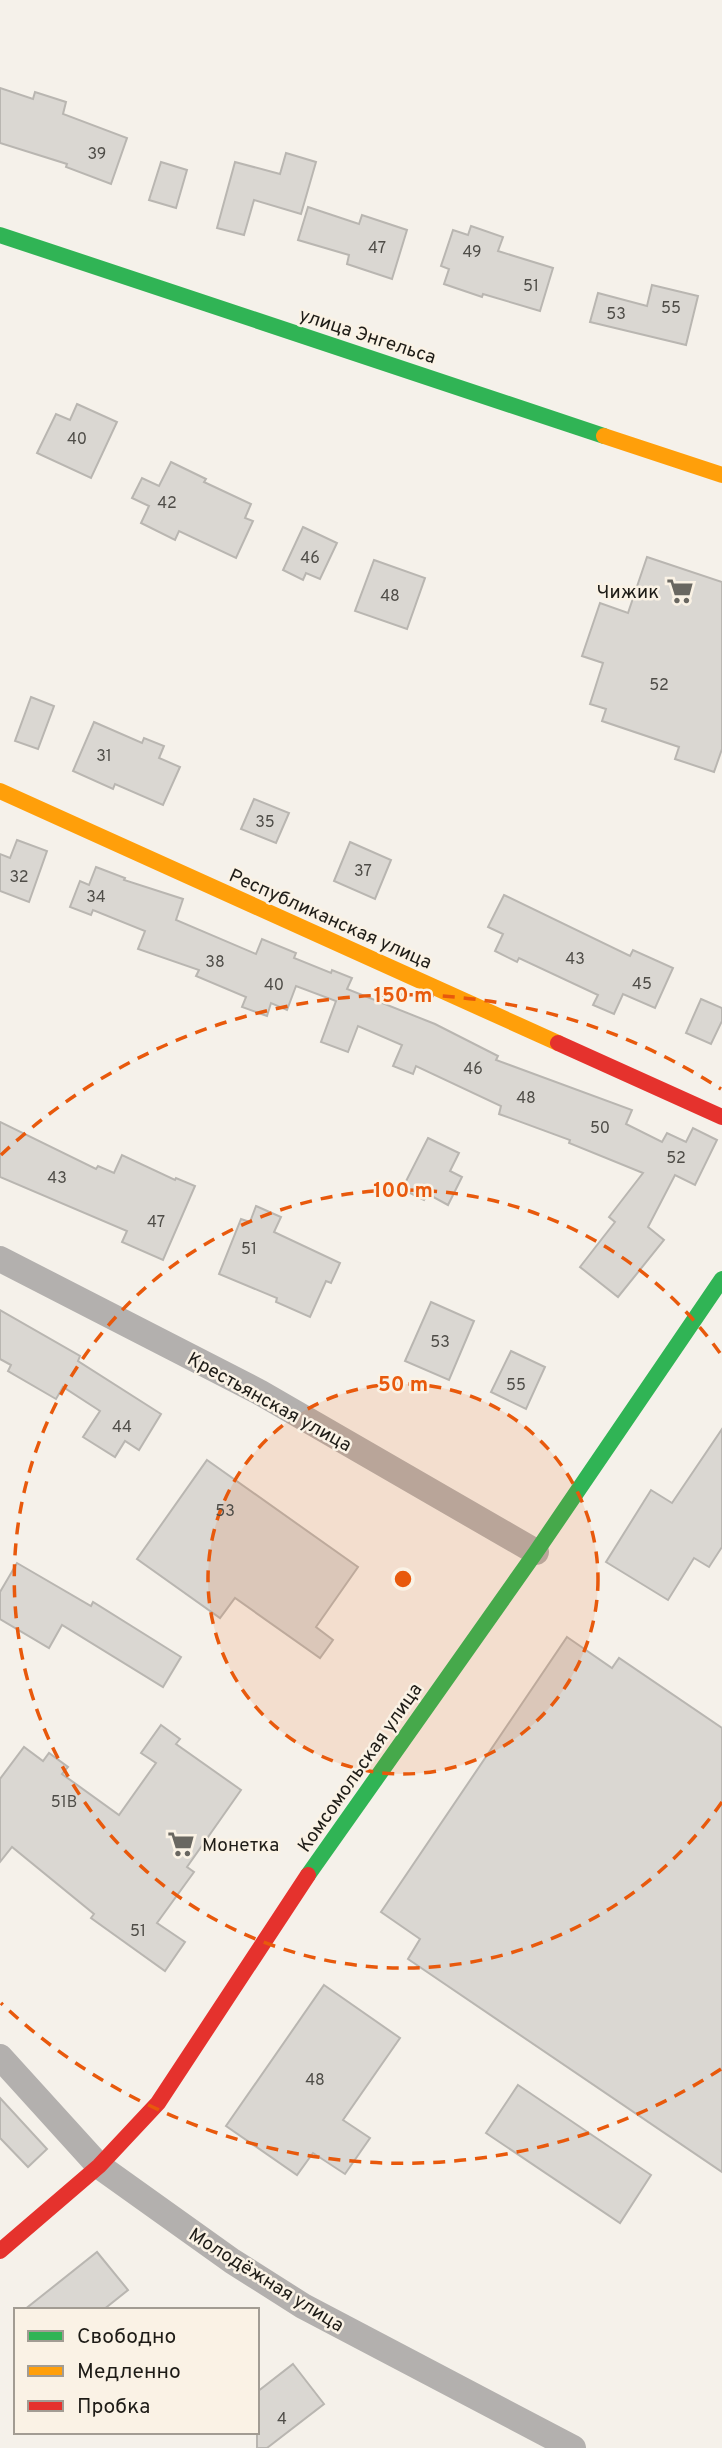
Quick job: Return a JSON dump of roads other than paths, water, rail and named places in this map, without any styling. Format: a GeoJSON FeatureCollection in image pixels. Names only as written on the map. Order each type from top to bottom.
{"type":"FeatureCollection","features":[{"type":"Feature","properties":{"kind":"street","name":"улица Энгельса"},"geometry":{"type":"LineString","coordinates":[[0,235],[722,475]]}},
{"type":"Feature","properties":{"kind":"street","name":"Республиканская улица"},"geometry":{"type":"LineString","coordinates":[[0,791],[722,1117]]}},
{"type":"Feature","properties":{"kind":"street","name":"Крестьянская улица"},"geometry":{"type":"LineString","coordinates":[[0,1259],[259,1392],[536,1552]]}},
{"type":"Feature","properties":{"kind":"street","name":"Комсомольская улица"},"geometry":{"type":"LineString","coordinates":[[0,2251],[99,2166],[158,2103],[279,1917],[536,1552],[722,1279]]}},
{"type":"Feature","properties":{"kind":"street","name":"Молодёжная улица"},"geometry":{"type":"LineString","coordinates":[[0,2057],[99,2166],[232,2261],[303,2306],[573,2448]]}},
{"type":"Feature","properties":{"kind":"place","name":"Чижик"},"geometry":{"type":"Point","coordinates":[680,591]}},
{"type":"Feature","properties":{"kind":"place","name":"Монетка"},"geometry":{"type":"Point","coordinates":[181,1844]}}]}
